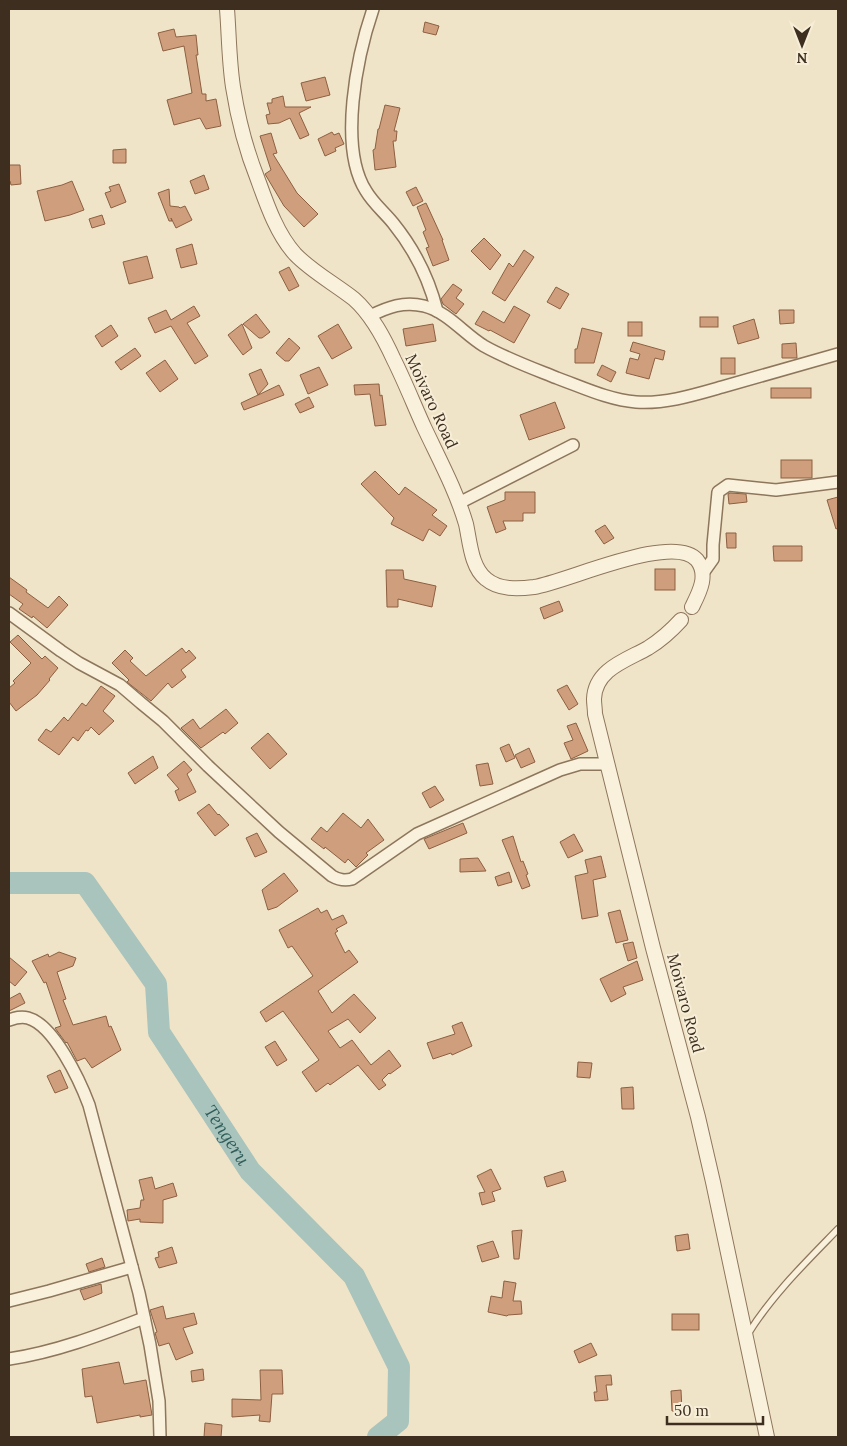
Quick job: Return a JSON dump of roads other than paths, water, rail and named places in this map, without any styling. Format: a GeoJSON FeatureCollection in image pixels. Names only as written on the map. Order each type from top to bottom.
{"type":"FeatureCollection","features":[{"type":"Feature","properties":{"kind":"street","name":"Moivaro Road"},"geometry":{"type":"LineString","coordinates":[[227,9],[232,85],[239,119],[257,179],[278,227],[286,242],[296,254],[356,300],[370,316],[393,358],[459,503],[475,562],[481,575],[488,582],[500,587],[514,589],[546,584],[628,558],[663,552],[685,553],[694,557],[701,565],[703,573]]}},
{"type":"Feature","properties":{"kind":"street"},"geometry":{"type":"LineString","coordinates":[[373,9],[354,85],[353,136],[356,168],[367,193],[415,254],[424,271],[438,310]]}},
{"type":"Feature","properties":{"kind":"street"},"geometry":{"type":"LineString","coordinates":[[370,316],[397,305],[407,304],[438,310],[483,345],[507,358],[582,388],[617,399],[635,402],[653,402],[688,396],[838,354]]}},
{"type":"Feature","properties":{"kind":"street"},"geometry":{"type":"LineString","coordinates":[[459,503],[572,445]]}},
{"type":"Feature","properties":{"kind":"street"},"geometry":{"type":"LineString","coordinates":[[681,620],[692,607],[700,592],[703,573],[713,559],[718,492],[728,485],[776,490],[838,482]]}},
{"type":"Feature","properties":{"kind":"street"},"geometry":{"type":"LineString","coordinates":[[9,613],[79,663],[120,685],[163,720],[208,766],[279,832],[332,876],[344,881],[352,879],[417,834],[546,776],[580,764],[608,764]]}},
{"type":"Feature","properties":{"kind":"street","name":"Moivaro Road"},"geometry":{"type":"LineString","coordinates":[[681,620],[662,639],[615,666],[600,680],[594,698],[595,714],[653,948],[698,1116],[767,1437]]}},
{"type":"Feature","properties":{"kind":"street"},"geometry":{"type":"LineString","coordinates":[[9,1020],[27,1017],[35,1020],[47,1031],[71,1064],[81,1083],[89,1105],[132,1268],[150,1345],[159,1402],[160,1437]]}},
{"type":"Feature","properties":{"kind":"street"},"geometry":{"type":"LineString","coordinates":[[9,1301],[132,1268]]}},
{"type":"Feature","properties":{"kind":"street"},"geometry":{"type":"LineString","coordinates":[[9,1359],[30,1356],[64,1347],[144,1318]]}},
{"type":"Feature","properties":{"kind":"lane"},"geometry":{"type":"LineString","coordinates":[[746,1338],[759,1317],[806,1262],[838,1229]]}},
{"type":"Feature","properties":{"kind":"waterway","name":"Tengeru"},"geometry":{"type":"LineString","coordinates":[[9,883],[85,883],[156,984],[159,1032],[250,1171],[354,1276],[399,1367],[398,1421],[378,1437]]}}]}
